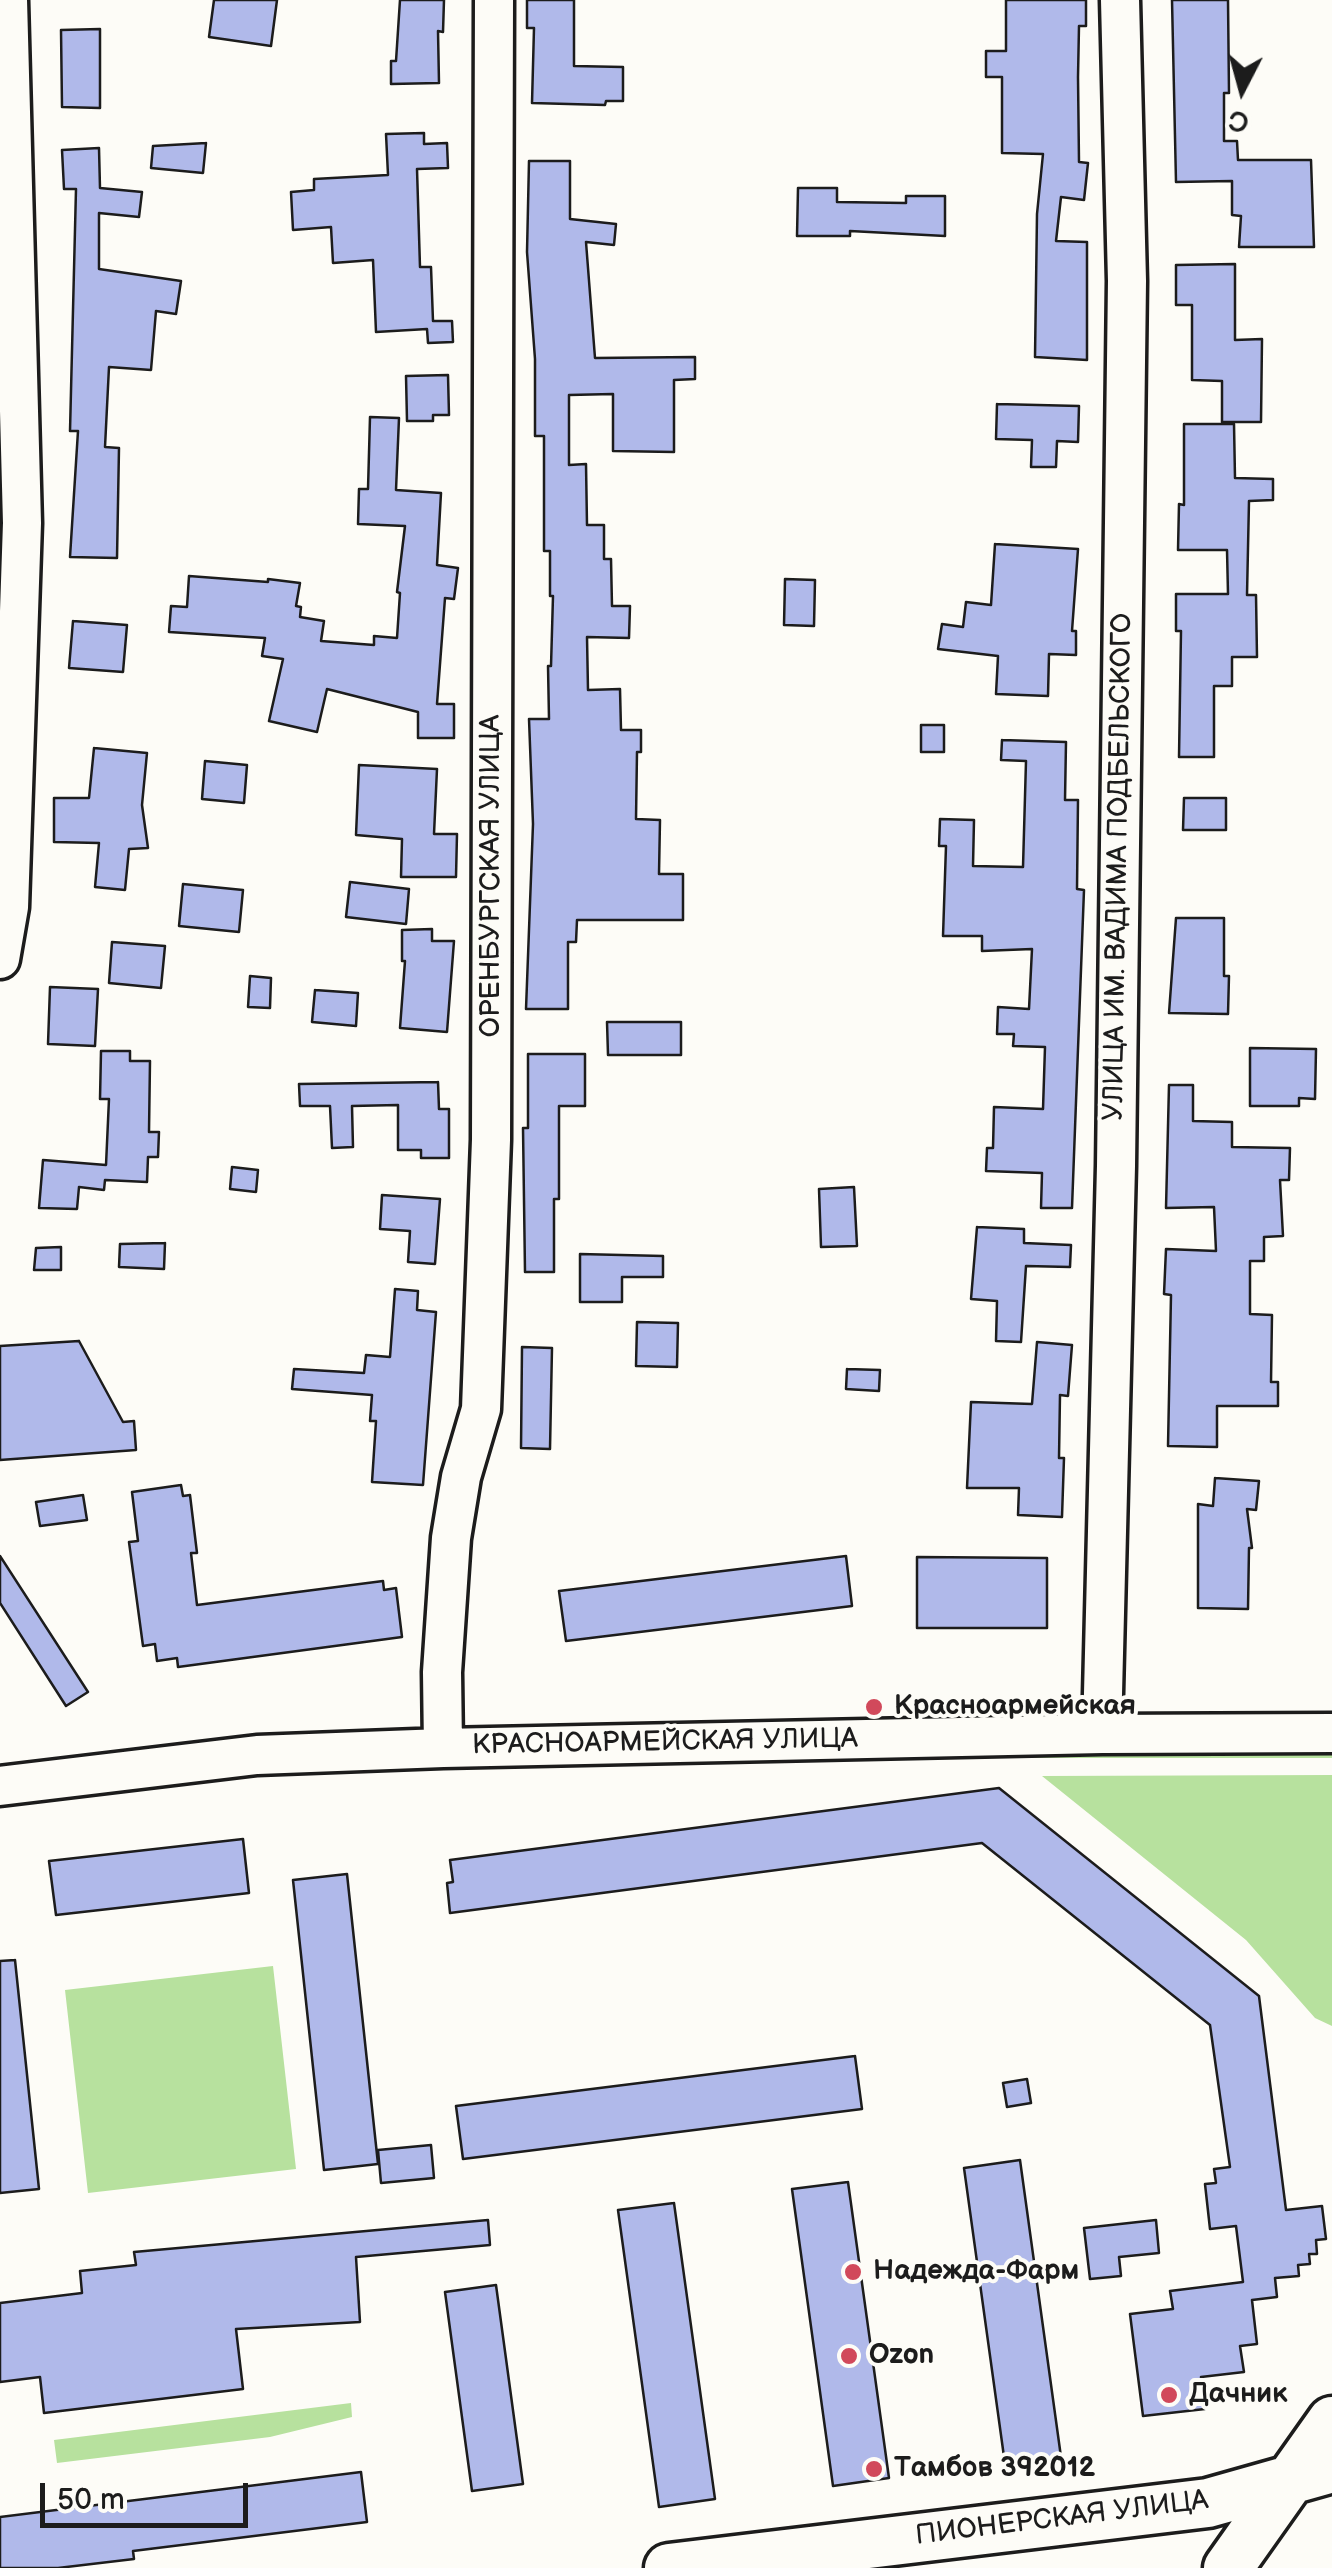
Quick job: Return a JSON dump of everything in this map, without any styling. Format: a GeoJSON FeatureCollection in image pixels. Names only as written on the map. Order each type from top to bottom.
{"type":"FeatureCollection","features":[{"type":"Feature","properties":{"kind":"main road"},"geometry":{"type":"LineString","coordinates":[[1228,2568],[1311,2474],[1332,2423]]}},
{"type":"Feature","properties":{"kind":"main road","name":"ПИОНЕРСКАЯ УЛИЦА"},"geometry":{"type":"LineString","coordinates":[[669,2568],[1208,2503],[1311,2474]]}},
{"type":"Feature","properties":{"kind":"street"},"geometry":{"type":"LineString","coordinates":[[0,958],[9,907],[22,523],[8,0]]}},
{"type":"Feature","properties":{"kind":"street","name":"ОРЕНБУРГСКАЯ УЛИЦА"},"geometry":{"type":"LineString","coordinates":[[442,1748],[442,1672],[451,1538],[461,1477],[482,1409],[491,1140],[494,0]]}},
{"type":"Feature","properties":{"kind":"street","name":"УЛИЦА ИМ. ВАДИМА ПОДБЕЛЬСКОГО"},"geometry":{"type":"LineString","coordinates":[[1102,1734],[1116,1166],[1127,281],[1120,0]]}},
{"type":"Feature","properties":{"kind":"street","name":"КРАСНОАРМЕЙСКАЯ УЛИЦА"},"geometry":{"type":"LineString","coordinates":[[0,1786],[258,1756],[442,1748],[1332,1733]]}},
{"type":"Feature","properties":{"kind":"green space"},"geometry":{"type":"Polygon","coordinates":[[[1024,1750],[1332,1750],[1332,1758],[1024,1758],[1024,1750]]]}},
{"type":"Feature","properties":{"kind":"green space"},"geometry":{"type":"Polygon","coordinates":[[[1332,1775],[1332,2026],[1315,2018],[1246,1940],[1042,1776],[1332,1775]]]}},
{"type":"Feature","properties":{"kind":"green space"},"geometry":{"type":"Polygon","coordinates":[[[273,1966],[296,2169],[88,2193],[65,1990],[273,1966]]]}},
{"type":"Feature","properties":{"kind":"green space"},"geometry":{"type":"Polygon","coordinates":[[[351,2403],[352,2417],[270,2437],[57,2463],[54,2440],[351,2403]]]}},
{"type":"Feature","properties":{"kind":"building"},"geometry":{"type":"Polygon","coordinates":[[[214,0],[277,0],[271,46],[209,37],[214,0]]]}},
{"type":"Feature","properties":{"kind":"building"},"geometry":{"type":"Polygon","coordinates":[[[400,0],[444,0],[443,32],[438,31],[439,83],[391,84],[400,0]]]}},
{"type":"Feature","properties":{"kind":"building"},"geometry":{"type":"Polygon","coordinates":[[[527,0],[574,0],[574,66],[623,67],[623,101],[606,101],[605,105],[532,103],[534,28],[527,28],[527,0]]]}},
{"type":"Feature","properties":{"kind":"building"},"geometry":{"type":"Polygon","coordinates":[[[1006,0],[1086,0],[1086,26],[1079,26],[1078,77],[1079,162],[1088,163],[1084,200],[1061,197],[1056,241],[1087,242],[1087,360],[1035,357],[1037,214],[1043,154],[1002,153],[1002,77],[986,77],[986,51],[1006,51],[1006,0]]]}},
{"type":"Feature","properties":{"kind":"building"},"geometry":{"type":"Polygon","coordinates":[[[1172,0],[1228,0],[1229,93],[1224,93],[1224,141],[1237,141],[1238,160],[1311,160],[1314,247],[1239,247],[1241,216],[1232,215],[1232,181],[1176,182],[1172,0]]]}},
{"type":"Feature","properties":{"kind":"building"},"geometry":{"type":"Polygon","coordinates":[[[100,29],[100,108],[62,107],[61,30],[100,29]]]}},
{"type":"Feature","properties":{"kind":"building"},"geometry":{"type":"Polygon","coordinates":[[[424,133],[424,144],[447,143],[448,168],[417,169],[420,267],[431,267],[433,321],[452,321],[453,342],[428,343],[427,329],[376,332],[373,260],[333,263],[331,227],[293,230],[291,192],[314,190],[314,179],[388,175],[386,134],[424,133]]]}},
{"type":"Feature","properties":{"kind":"building"},"geometry":{"type":"Polygon","coordinates":[[[206,143],[203,173],[151,168],[153,146],[206,143]]]}},
{"type":"Feature","properties":{"kind":"building"},"geometry":{"type":"Polygon","coordinates":[[[99,148],[100,188],[142,192],[139,217],[99,213],[99,269],[181,281],[176,314],[156,311],[151,370],[109,367],[105,447],[119,448],[117,558],[70,557],[78,431],[70,431],[76,189],[64,189],[62,150],[99,148]]]}},
{"type":"Feature","properties":{"kind":"building"},"geometry":{"type":"Polygon","coordinates":[[[529,161],[570,161],[570,219],[616,224],[614,245],[586,242],[595,358],[695,357],[695,379],[674,380],[674,452],[613,451],[613,394],[569,395],[569,465],[586,464],[587,525],[604,525],[604,559],[611,559],[612,606],[630,606],[629,638],[587,637],[588,690],[620,689],[621,730],[641,730],[636,819],[660,820],[659,874],[683,874],[683,920],[577,920],[576,942],[568,942],[568,1009],[526,1009],[533,824],[529,719],[549,719],[553,596],[550,551],[544,551],[544,436],[535,436],[535,359],[527,252],[529,161]]]}},
{"type":"Feature","properties":{"kind":"building"},"geometry":{"type":"Polygon","coordinates":[[[798,188],[837,188],[837,202],[906,203],[906,196],[945,196],[945,236],[850,231],[850,236],[797,236],[798,188]]]}},
{"type":"Feature","properties":{"kind":"building"},"geometry":{"type":"Polygon","coordinates":[[[1235,264],[1235,340],[1262,339],[1261,422],[1222,422],[1222,381],[1192,380],[1192,305],[1176,305],[1176,265],[1235,264]]]}},
{"type":"Feature","properties":{"kind":"building"},"geometry":{"type":"Polygon","coordinates":[[[448,375],[449,415],[433,415],[433,421],[407,421],[406,376],[448,375]]]}},
{"type":"Feature","properties":{"kind":"building"},"geometry":{"type":"Polygon","coordinates":[[[997,404],[1079,406],[1078,442],[1057,441],[1056,467],[1031,467],[1032,440],[996,439],[997,404]]]}},
{"type":"Feature","properties":{"kind":"building"},"geometry":{"type":"Polygon","coordinates":[[[370,417],[399,418],[396,490],[441,493],[437,565],[458,568],[454,599],[445,598],[437,704],[454,704],[454,738],[418,738],[418,712],[327,689],[317,732],[269,721],[283,659],[262,656],[265,638],[169,632],[171,606],[187,607],[189,576],[300,583],[296,606],[301,607],[300,617],[324,621],[321,641],[374,645],[374,636],[397,638],[397,592],[405,526],[358,524],[359,489],[368,489],[370,417]]]}},
{"type":"Feature","properties":{"kind":"building"},"geometry":{"type":"Polygon","coordinates":[[[1184,424],[1234,424],[1235,478],[1273,479],[1273,500],[1249,501],[1247,595],[1256,595],[1257,657],[1232,657],[1232,686],[1214,686],[1214,757],[1179,757],[1181,631],[1176,631],[1176,594],[1228,594],[1227,550],[1178,550],[1179,504],[1184,505],[1184,424]]]}},
{"type":"Feature","properties":{"kind":"building"},"geometry":{"type":"Polygon","coordinates":[[[995,544],[1078,549],[1072,631],[1076,631],[1076,655],[1049,654],[1048,696],[996,694],[998,656],[938,649],[942,624],[963,627],[966,602],[991,605],[995,544]]]}},
{"type":"Feature","properties":{"kind":"building"},"geometry":{"type":"Polygon","coordinates":[[[785,579],[815,580],[814,626],[784,625],[785,579]]]}},
{"type":"Feature","properties":{"kind":"building"},"geometry":{"type":"Polygon","coordinates":[[[73,621],[127,625],[123,672],[69,668],[73,621]]]}},
{"type":"Feature","properties":{"kind":"building"},"geometry":{"type":"Polygon","coordinates":[[[921,725],[944,725],[944,752],[921,752],[921,725]]]}},
{"type":"Feature","properties":{"kind":"building"},"geometry":{"type":"Polygon","coordinates":[[[1002,740],[1066,742],[1065,800],[1078,800],[1077,889],[1084,890],[1072,1208],[1041,1208],[1042,1173],[986,1171],[987,1148],[993,1148],[994,1107],[1043,1109],[1045,1047],[1013,1046],[1014,1034],[997,1034],[998,1007],[1029,1009],[1032,949],[982,951],[982,936],[943,936],[946,846],[939,846],[940,819],[974,820],[973,866],[1023,867],[1026,761],[1001,760],[1002,740]]]}},
{"type":"Feature","properties":{"kind":"building"},"geometry":{"type":"Polygon","coordinates":[[[94,748],[147,753],[142,805],[148,848],[129,849],[125,890],[95,887],[99,843],[54,842],[54,798],[89,798],[94,748]]]}},
{"type":"Feature","properties":{"kind":"building"},"geometry":{"type":"Polygon","coordinates":[[[205,761],[247,765],[244,803],[202,799],[205,761]]]}},
{"type":"Feature","properties":{"kind":"building"},"geometry":{"type":"Polygon","coordinates":[[[359,765],[437,769],[434,834],[457,834],[456,877],[401,877],[402,839],[356,835],[359,765]]]}},
{"type":"Feature","properties":{"kind":"building"},"geometry":{"type":"Polygon","coordinates":[[[1184,798],[1226,798],[1226,830],[1183,830],[1184,798]]]}},
{"type":"Feature","properties":{"kind":"building"},"geometry":{"type":"Polygon","coordinates":[[[350,882],[409,889],[406,924],[346,917],[350,882]]]}},
{"type":"Feature","properties":{"kind":"building"},"geometry":{"type":"Polygon","coordinates":[[[183,884],[243,890],[239,932],[179,926],[183,884]]]}},
{"type":"Feature","properties":{"kind":"building"},"geometry":{"type":"Polygon","coordinates":[[[1176,918],[1224,918],[1228,1014],[1169,1013],[1176,918]]]}},
{"type":"Feature","properties":{"kind":"building"},"geometry":{"type":"Polygon","coordinates":[[[432,929],[432,941],[454,941],[447,1032],[400,1028],[405,961],[402,930],[432,929]]]}},
{"type":"Feature","properties":{"kind":"building"},"geometry":{"type":"Polygon","coordinates":[[[112,942],[165,946],[161,988],[109,983],[112,942]]]}},
{"type":"Feature","properties":{"kind":"building"},"geometry":{"type":"Polygon","coordinates":[[[250,976],[271,978],[270,1008],[248,1007],[250,976]]]}},
{"type":"Feature","properties":{"kind":"building"},"geometry":{"type":"Polygon","coordinates":[[[50,987],[98,989],[95,1046],[48,1044],[50,987]]]}},
{"type":"Feature","properties":{"kind":"building"},"geometry":{"type":"Polygon","coordinates":[[[315,990],[358,993],[356,1026],[312,1022],[315,990]]]}},
{"type":"Feature","properties":{"kind":"building"},"geometry":{"type":"Polygon","coordinates":[[[607,1022],[681,1022],[681,1055],[608,1055],[607,1022]]]}},
{"type":"Feature","properties":{"kind":"building"},"geometry":{"type":"Polygon","coordinates":[[[1250,1048],[1316,1049],[1315,1099],[1299,1098],[1299,1106],[1250,1106],[1250,1048]]]}},
{"type":"Feature","properties":{"kind":"building"},"geometry":{"type":"Polygon","coordinates":[[[101,1051],[130,1051],[130,1061],[150,1061],[149,1132],[159,1132],[158,1157],[148,1157],[147,1182],[105,1180],[104,1190],[79,1187],[77,1209],[39,1208],[43,1160],[106,1165],[109,1099],[100,1099],[101,1051]]]}},
{"type":"Feature","properties":{"kind":"building"},"geometry":{"type":"Polygon","coordinates":[[[528,1054],[585,1054],[585,1106],[559,1106],[554,1272],[525,1272],[523,1128],[528,1128],[528,1054]]]}},
{"type":"Feature","properties":{"kind":"building"},"geometry":{"type":"Polygon","coordinates":[[[438,1082],[439,1109],[449,1109],[449,1158],[421,1158],[421,1150],[398,1150],[398,1105],[352,1106],[353,1147],[332,1148],[330,1106],[300,1106],[299,1084],[438,1082]]]}},
{"type":"Feature","properties":{"kind":"building"},"geometry":{"type":"Polygon","coordinates":[[[1169,1085],[1193,1085],[1193,1121],[1232,1122],[1232,1147],[1290,1148],[1289,1180],[1280,1180],[1283,1236],[1264,1237],[1264,1261],[1250,1261],[1250,1314],[1272,1315],[1271,1382],[1278,1382],[1278,1406],[1217,1406],[1217,1447],[1168,1446],[1171,1295],[1164,1294],[1166,1249],[1216,1251],[1214,1207],[1166,1208],[1169,1085]]]}},
{"type":"Feature","properties":{"kind":"building"},"geometry":{"type":"Polygon","coordinates":[[[232,1167],[258,1170],[256,1192],[230,1189],[232,1167]]]}},
{"type":"Feature","properties":{"kind":"building"},"geometry":{"type":"Polygon","coordinates":[[[854,1187],[857,1246],[821,1247],[819,1189],[854,1187]]]}},
{"type":"Feature","properties":{"kind":"building"},"geometry":{"type":"Polygon","coordinates":[[[382,1195],[440,1199],[435,1264],[408,1262],[410,1231],[380,1229],[382,1195]]]}},
{"type":"Feature","properties":{"kind":"building"},"geometry":{"type":"Polygon","coordinates":[[[977,1227],[1024,1229],[1024,1243],[1071,1245],[1070,1267],[1026,1266],[1021,1342],[996,1341],[997,1301],[971,1299],[977,1227]]]}},
{"type":"Feature","properties":{"kind":"building"},"geometry":{"type":"Polygon","coordinates":[[[165,1243],[164,1269],[119,1267],[120,1244],[165,1243]]]}},
{"type":"Feature","properties":{"kind":"building"},"geometry":{"type":"Polygon","coordinates":[[[61,1247],[61,1270],[34,1270],[36,1248],[61,1247]]]}},
{"type":"Feature","properties":{"kind":"building"},"geometry":{"type":"Polygon","coordinates":[[[580,1254],[663,1256],[663,1277],[622,1277],[622,1302],[580,1302],[580,1254]]]}},
{"type":"Feature","properties":{"kind":"building"},"geometry":{"type":"Polygon","coordinates":[[[395,1289],[418,1291],[417,1310],[436,1312],[423,1485],[372,1482],[376,1421],[370,1421],[372,1395],[292,1389],[294,1369],[364,1373],[366,1355],[390,1357],[395,1289]]]}},
{"type":"Feature","properties":{"kind":"building"},"geometry":{"type":"Polygon","coordinates":[[[637,1322],[678,1323],[677,1367],[636,1366],[637,1322]]]}},
{"type":"Feature","properties":{"kind":"building"},"geometry":{"type":"Polygon","coordinates":[[[79,1341],[123,1422],[134,1421],[136,1450],[0,1460],[0,1346],[79,1341]]]}},
{"type":"Feature","properties":{"kind":"building"},"geometry":{"type":"Polygon","coordinates":[[[1037,1342],[1072,1345],[1068,1396],[1060,1395],[1062,1517],[1018,1515],[1019,1488],[967,1488],[971,1402],[1032,1404],[1037,1342]]]}},
{"type":"Feature","properties":{"kind":"building"},"geometry":{"type":"Polygon","coordinates":[[[522,1347],[552,1348],[550,1449],[521,1448],[522,1347]]]}},
{"type":"Feature","properties":{"kind":"building"},"geometry":{"type":"Polygon","coordinates":[[[847,1369],[880,1370],[879,1391],[846,1389],[847,1369]]]}},
{"type":"Feature","properties":{"kind":"building"},"geometry":{"type":"Polygon","coordinates":[[[1215,1478],[1259,1481],[1256,1510],[1247,1509],[1252,1548],[1248,1609],[1198,1608],[1198,1504],[1213,1506],[1215,1478]]]}},
{"type":"Feature","properties":{"kind":"building"},"geometry":{"type":"Polygon","coordinates":[[[181,1485],[183,1496],[190,1495],[197,1553],[191,1553],[197,1605],[383,1581],[384,1590],[396,1588],[402,1637],[178,1667],[177,1658],[157,1661],[155,1644],[143,1646],[129,1542],[138,1541],[132,1492],[181,1485]]]}},
{"type":"Feature","properties":{"kind":"building"},"geometry":{"type":"Polygon","coordinates":[[[83,1495],[87,1520],[40,1526],[36,1502],[83,1495]]]}},
{"type":"Feature","properties":{"kind":"building"},"geometry":{"type":"Polygon","coordinates":[[[0,1556],[88,1692],[66,1706],[0,1603],[0,1556]]]}},
{"type":"Feature","properties":{"kind":"building"},"geometry":{"type":"Polygon","coordinates":[[[846,1556],[852,1606],[566,1641],[559,1591],[846,1556]]]}},
{"type":"Feature","properties":{"kind":"building"},"geometry":{"type":"Polygon","coordinates":[[[917,1557],[1047,1558],[1047,1628],[917,1628],[917,1557]]]}},
{"type":"Feature","properties":{"kind":"building"},"geometry":{"type":"Polygon","coordinates":[[[999,1788],[1259,1996],[1286,2210],[1322,2206],[1326,2239],[1316,2240],[1317,2254],[1309,2254],[1310,2264],[1298,2265],[1299,2276],[1275,2278],[1277,2297],[1252,2300],[1257,2344],[1240,2346],[1244,2372],[1201,2377],[1205,2409],[1143,2416],[1130,2314],[1173,2309],[1170,2291],[1243,2282],[1236,2226],[1210,2229],[1205,2184],[1216,2183],[1214,2169],[1230,2167],[1210,2025],[982,1843],[450,1913],[450,1860],[999,1788]]]}},
{"type":"Feature","properties":{"kind":"building"},"geometry":{"type":"Polygon","coordinates":[[[243,1839],[249,1893],[56,1915],[49,1861],[243,1839]]]}},
{"type":"Feature","properties":{"kind":"building"},"geometry":{"type":"Polygon","coordinates":[[[347,1874],[378,2164],[324,2170],[293,1880],[347,1874]]]}},
{"type":"Feature","properties":{"kind":"building"},"geometry":{"type":"Polygon","coordinates":[[[15,1960],[39,2189],[0,2193],[0,1961],[15,1960]]]}},
{"type":"Feature","properties":{"kind":"building"},"geometry":{"type":"Polygon","coordinates":[[[855,2056],[862,2109],[463,2159],[456,2106],[855,2056]]]}},
{"type":"Feature","properties":{"kind":"building"},"geometry":{"type":"Polygon","coordinates":[[[1027,2079],[1031,2103],[1007,2107],[1003,2083],[1027,2079]]]}},
{"type":"Feature","properties":{"kind":"building"},"geometry":{"type":"Polygon","coordinates":[[[431,2145],[434,2178],[381,2183],[378,2150],[431,2145]]]}},
{"type":"Feature","properties":{"kind":"building"},"geometry":{"type":"Polygon","coordinates":[[[1020,2160],[1061,2457],[1005,2464],[964,2168],[1020,2160]]]}},
{"type":"Feature","properties":{"kind":"building"},"geometry":{"type":"Polygon","coordinates":[[[848,2182],[889,2478],[833,2486],[792,2189],[848,2182]]]}},
{"type":"Feature","properties":{"kind":"building"},"geometry":{"type":"Polygon","coordinates":[[[674,2203],[715,2499],[659,2507],[618,2210],[674,2203]]]}},
{"type":"Feature","properties":{"kind":"building"},"geometry":{"type":"Polygon","coordinates":[[[488,2220],[490,2245],[356,2257],[360,2322],[236,2329],[243,2389],[44,2413],[40,2377],[0,2382],[0,2303],[82,2293],[80,2271],[136,2265],[134,2252],[488,2220]]]}},
{"type":"Feature","properties":{"kind":"building"},"geometry":{"type":"Polygon","coordinates":[[[1156,2220],[1159,2253],[1119,2257],[1121,2276],[1090,2279],[1084,2228],[1156,2220]]]}},
{"type":"Feature","properties":{"kind":"building"},"geometry":{"type":"Polygon","coordinates":[[[496,2285],[523,2484],[472,2491],[445,2292],[496,2285]]]}},
{"type":"Feature","properties":{"kind":"building"},"geometry":{"type":"Polygon","coordinates":[[[361,2472],[367,2522],[133,2551],[134,2559],[58,2568],[0,2568],[0,2517],[361,2472]]]}},
{"type":"Feature","properties":{"kind":"place","name":"Красноармейская"},"geometry":{"type":"Point","coordinates":[874,1707]}},
{"type":"Feature","properties":{"kind":"place","name":"Надежда-Фарм"},"geometry":{"type":"Point","coordinates":[853,2272]}},
{"type":"Feature","properties":{"kind":"place","name":"Ozon"},"geometry":{"type":"Point","coordinates":[849,2356]}},
{"type":"Feature","properties":{"kind":"place","name":"Дачник"},"geometry":{"type":"Point","coordinates":[1169,2395]}},
{"type":"Feature","properties":{"kind":"place","name":"Тамбов 392012"},"geometry":{"type":"Point","coordinates":[874,2469]}}]}
